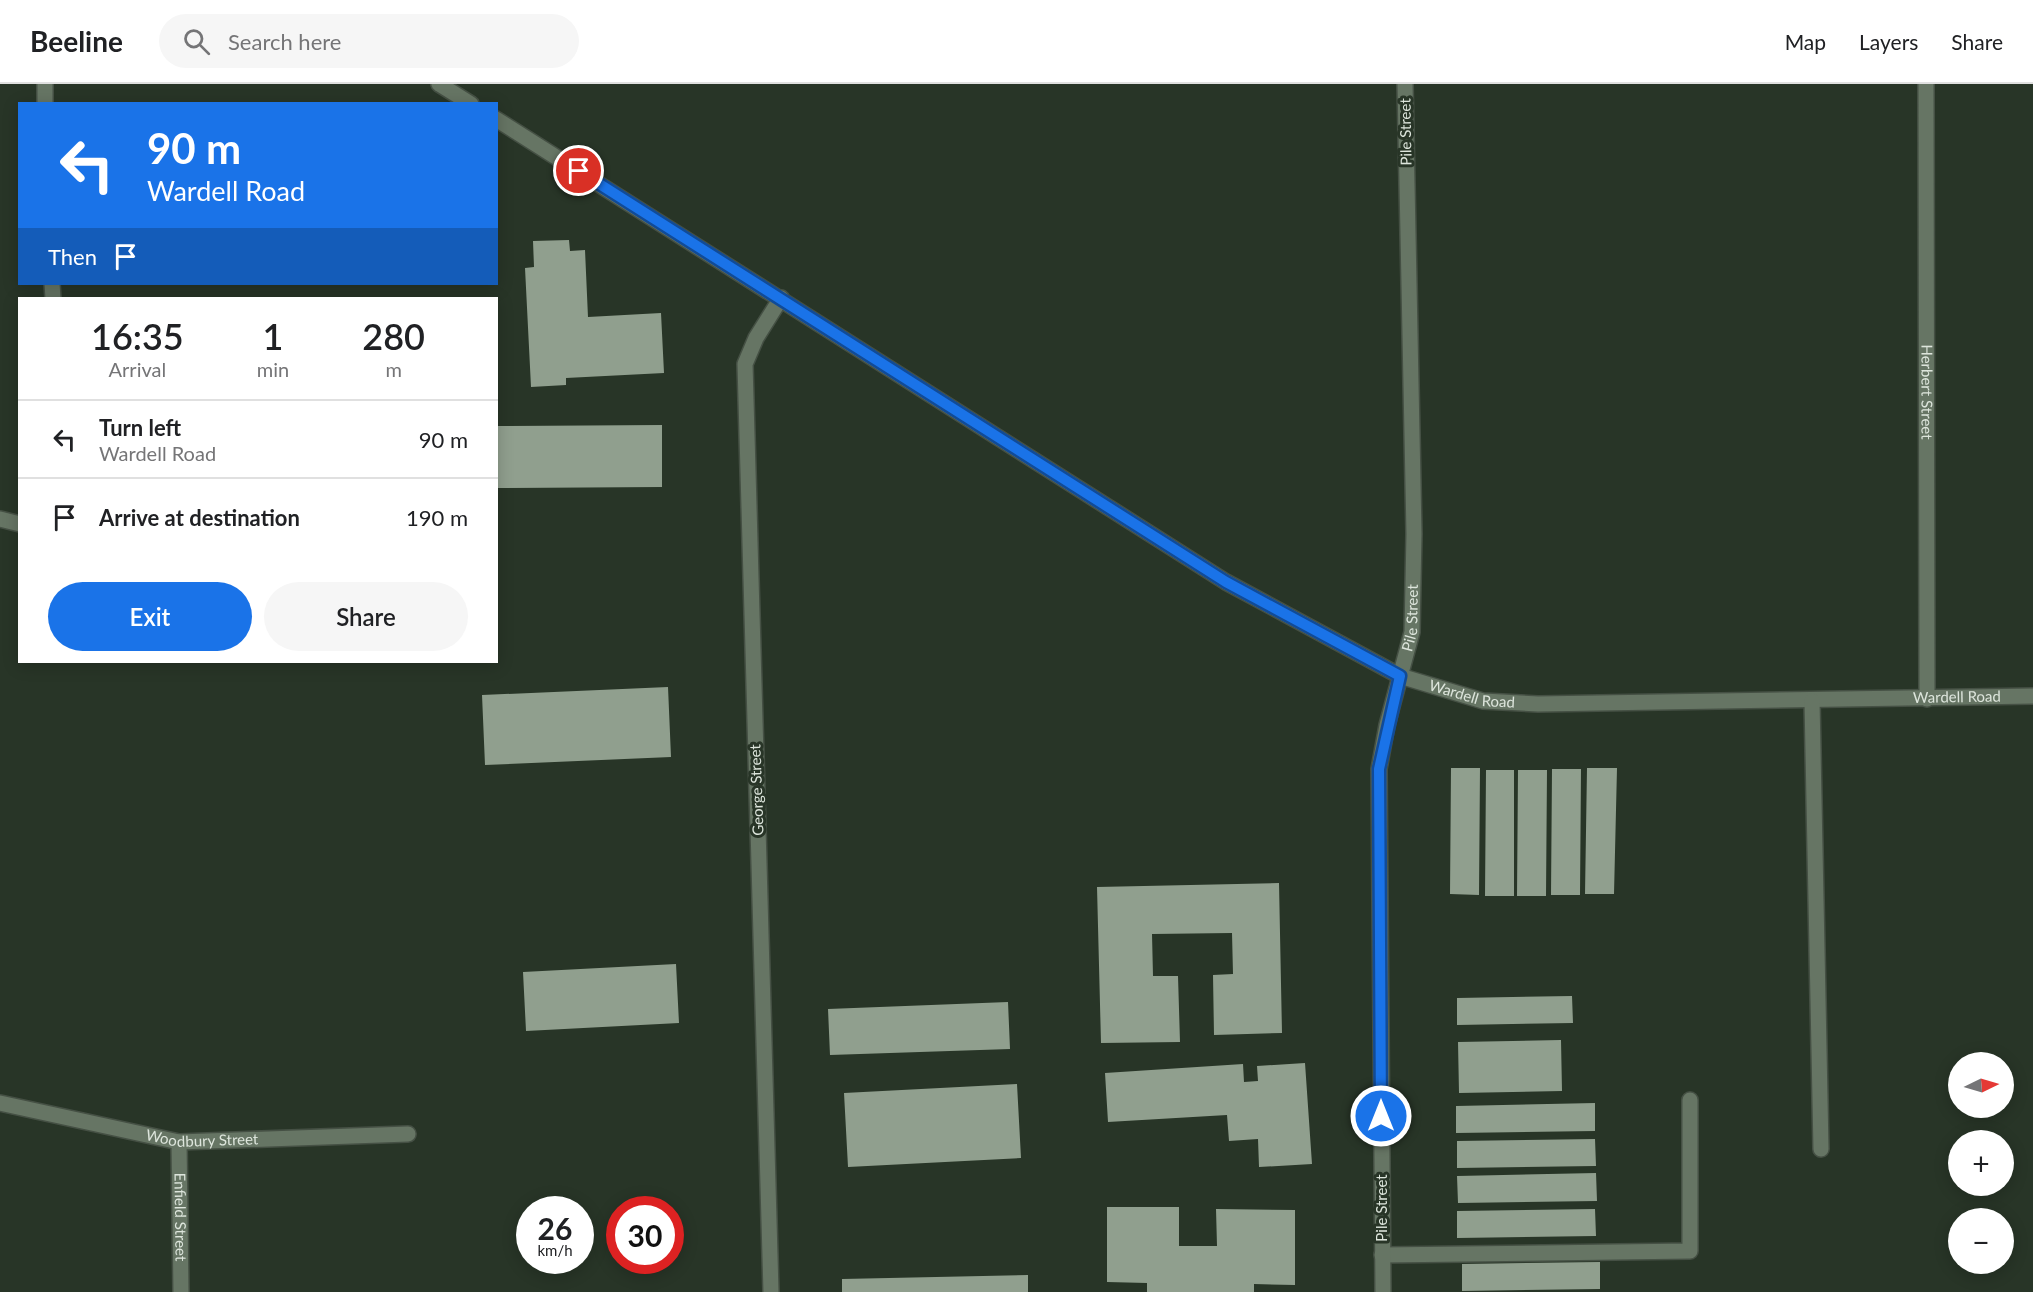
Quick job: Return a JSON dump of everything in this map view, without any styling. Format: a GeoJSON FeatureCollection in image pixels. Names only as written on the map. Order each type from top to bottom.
{"type":"FeatureCollection","features":[{"type":"Feature","properties":{"kind":"street"},"geometry":{"type":"LineString","coordinates":[[45,84],[45,102]]}},
{"type":"Feature","properties":{"kind":"street"},"geometry":{"type":"LineString","coordinates":[[439,84],[468,102]]}},
{"type":"Feature","properties":{"kind":"street","name":"Pile Street"},"geometry":{"type":"LineString","coordinates":[[1383,1292],[1379,769],[1412,632],[1414,534],[1405,84]]}},
{"type":"Feature","properties":{"kind":"street","name":"Herbert Street"},"geometry":{"type":"LineString","coordinates":[[1926,84],[1927,699]]}},
{"type":"Feature","properties":{"kind":"street","name":"Wardell Road"},"geometry":{"type":"LineString","coordinates":[[498,120],[1226,582],[1400,676],[1483,701],[1527,704],[2033,696]]}},
{"type":"Feature","properties":{"kind":"street","name":"George Street"},"geometry":{"type":"LineString","coordinates":[[771,1292],[745,364],[756,338],[781,298]]}},
{"type":"Feature","properties":{"kind":"street"},"geometry":{"type":"LineString","coordinates":[[0,519],[18,524]]}},
{"type":"Feature","properties":{"kind":"street"},"geometry":{"type":"LineString","coordinates":[[1812,701],[1821,1149]]}},
{"type":"Feature","properties":{"kind":"street"},"geometry":{"type":"LineString","coordinates":[[1382,1255],[1690,1251],[1690,1100]]}},
{"type":"Feature","properties":{"kind":"street","name":"Woodbury Street"},"geometry":{"type":"LineString","coordinates":[[0,1103],[179,1142],[408,1134]]}},
{"type":"Feature","properties":{"kind":"street","name":"Enfield Street"},"geometry":{"type":"LineString","coordinates":[[179,1142],[182,1292]]}},
{"type":"Feature","properties":{"kind":"building"},"geometry":{"type":"Polygon","coordinates":[[[569,240],[570,251],[585,250],[588,317],[661,313],[664,373],[566,378],[566,385],[531,387],[525,268],[534,267],[533,241],[569,240]]]}},
{"type":"Feature","properties":{"kind":"building"},"geometry":{"type":"Polygon","coordinates":[[[662,425],[662,487],[498,488],[498,426],[662,425]]]}},
{"type":"Feature","properties":{"kind":"building"},"geometry":{"type":"Polygon","coordinates":[[[668,687],[671,757],[485,765],[482,695],[668,687]]]}},
{"type":"Feature","properties":{"kind":"building"},"geometry":{"type":"Polygon","coordinates":[[[1451,768],[1480,768],[1479,895],[1450,894],[1451,768]]]}},
{"type":"Feature","properties":{"kind":"building"},"geometry":{"type":"Polygon","coordinates":[[[1587,768],[1617,768],[1614,894],[1585,894],[1587,768]]]}},
{"type":"Feature","properties":{"kind":"building"},"geometry":{"type":"Polygon","coordinates":[[[1552,769],[1581,769],[1580,895],[1551,895],[1552,769]]]}},
{"type":"Feature","properties":{"kind":"building"},"geometry":{"type":"Polygon","coordinates":[[[1486,770],[1514,770],[1514,896],[1485,896],[1486,770]]]}},
{"type":"Feature","properties":{"kind":"building"},"geometry":{"type":"Polygon","coordinates":[[[1518,770],[1547,770],[1546,896],[1517,896],[1518,770]]]}},
{"type":"Feature","properties":{"kind":"building"},"geometry":{"type":"Polygon","coordinates":[[[1279,883],[1282,1033],[1214,1035],[1213,975],[1233,974],[1232,933],[1152,934],[1153,976],[1178,976],[1180,1042],[1101,1043],[1097,887],[1279,883]]]}},
{"type":"Feature","properties":{"kind":"building"},"geometry":{"type":"Polygon","coordinates":[[[676,964],[679,1023],[526,1031],[523,972],[676,964]]]}},
{"type":"Feature","properties":{"kind":"building"},"geometry":{"type":"Polygon","coordinates":[[[1572,996],[1573,1023],[1457,1025],[1457,998],[1572,996]]]}},
{"type":"Feature","properties":{"kind":"building"},"geometry":{"type":"Polygon","coordinates":[[[1008,1002],[1010,1049],[830,1055],[828,1009],[1008,1002]]]}},
{"type":"Feature","properties":{"kind":"building"},"geometry":{"type":"Polygon","coordinates":[[[1561,1040],[1562,1091],[1459,1093],[1458,1042],[1561,1040]]]}},
{"type":"Feature","properties":{"kind":"building"},"geometry":{"type":"Polygon","coordinates":[[[1305,1063],[1312,1164],[1259,1167],[1258,1139],[1229,1141],[1227,1115],[1108,1122],[1105,1073],[1243,1064],[1244,1082],[1258,1081],[1257,1066],[1305,1063]]]}},
{"type":"Feature","properties":{"kind":"building"},"geometry":{"type":"Polygon","coordinates":[[[1017,1084],[1021,1158],[848,1167],[844,1093],[1017,1084]]]}},
{"type":"Feature","properties":{"kind":"building"},"geometry":{"type":"Polygon","coordinates":[[[1595,1103],[1595,1131],[1456,1133],[1456,1106],[1595,1103]]]}},
{"type":"Feature","properties":{"kind":"building"},"geometry":{"type":"Polygon","coordinates":[[[1595,1139],[1596,1166],[1457,1168],[1457,1141],[1595,1139]]]}},
{"type":"Feature","properties":{"kind":"building"},"geometry":{"type":"Polygon","coordinates":[[[1596,1173],[1597,1201],[1458,1203],[1457,1176],[1596,1173]]]}},
{"type":"Feature","properties":{"kind":"building"},"geometry":{"type":"Polygon","coordinates":[[[1107,1207],[1179,1207],[1179,1246],[1217,1246],[1216,1209],[1295,1210],[1295,1285],[1254,1284],[1254,1292],[1147,1292],[1147,1283],[1107,1282],[1107,1207]]]}},
{"type":"Feature","properties":{"kind":"building"},"geometry":{"type":"Polygon","coordinates":[[[1595,1209],[1596,1236],[1457,1238],[1457,1211],[1595,1209]]]}},
{"type":"Feature","properties":{"kind":"building"},"geometry":{"type":"Polygon","coordinates":[[[1600,1262],[1600,1289],[1462,1291],[1462,1264],[1600,1262]]]}},
{"type":"Feature","properties":{"kind":"building"},"geometry":{"type":"Polygon","coordinates":[[[1028,1275],[1028,1292],[842,1292],[842,1279],[1028,1275]]]}},
{"type":"Feature","properties":{"kind":"route"},"geometry":{"type":"LineString","coordinates":[[579,171],[1226,582],[1400,676],[1387,725],[1379,769],[1381,1116]]}}]}
